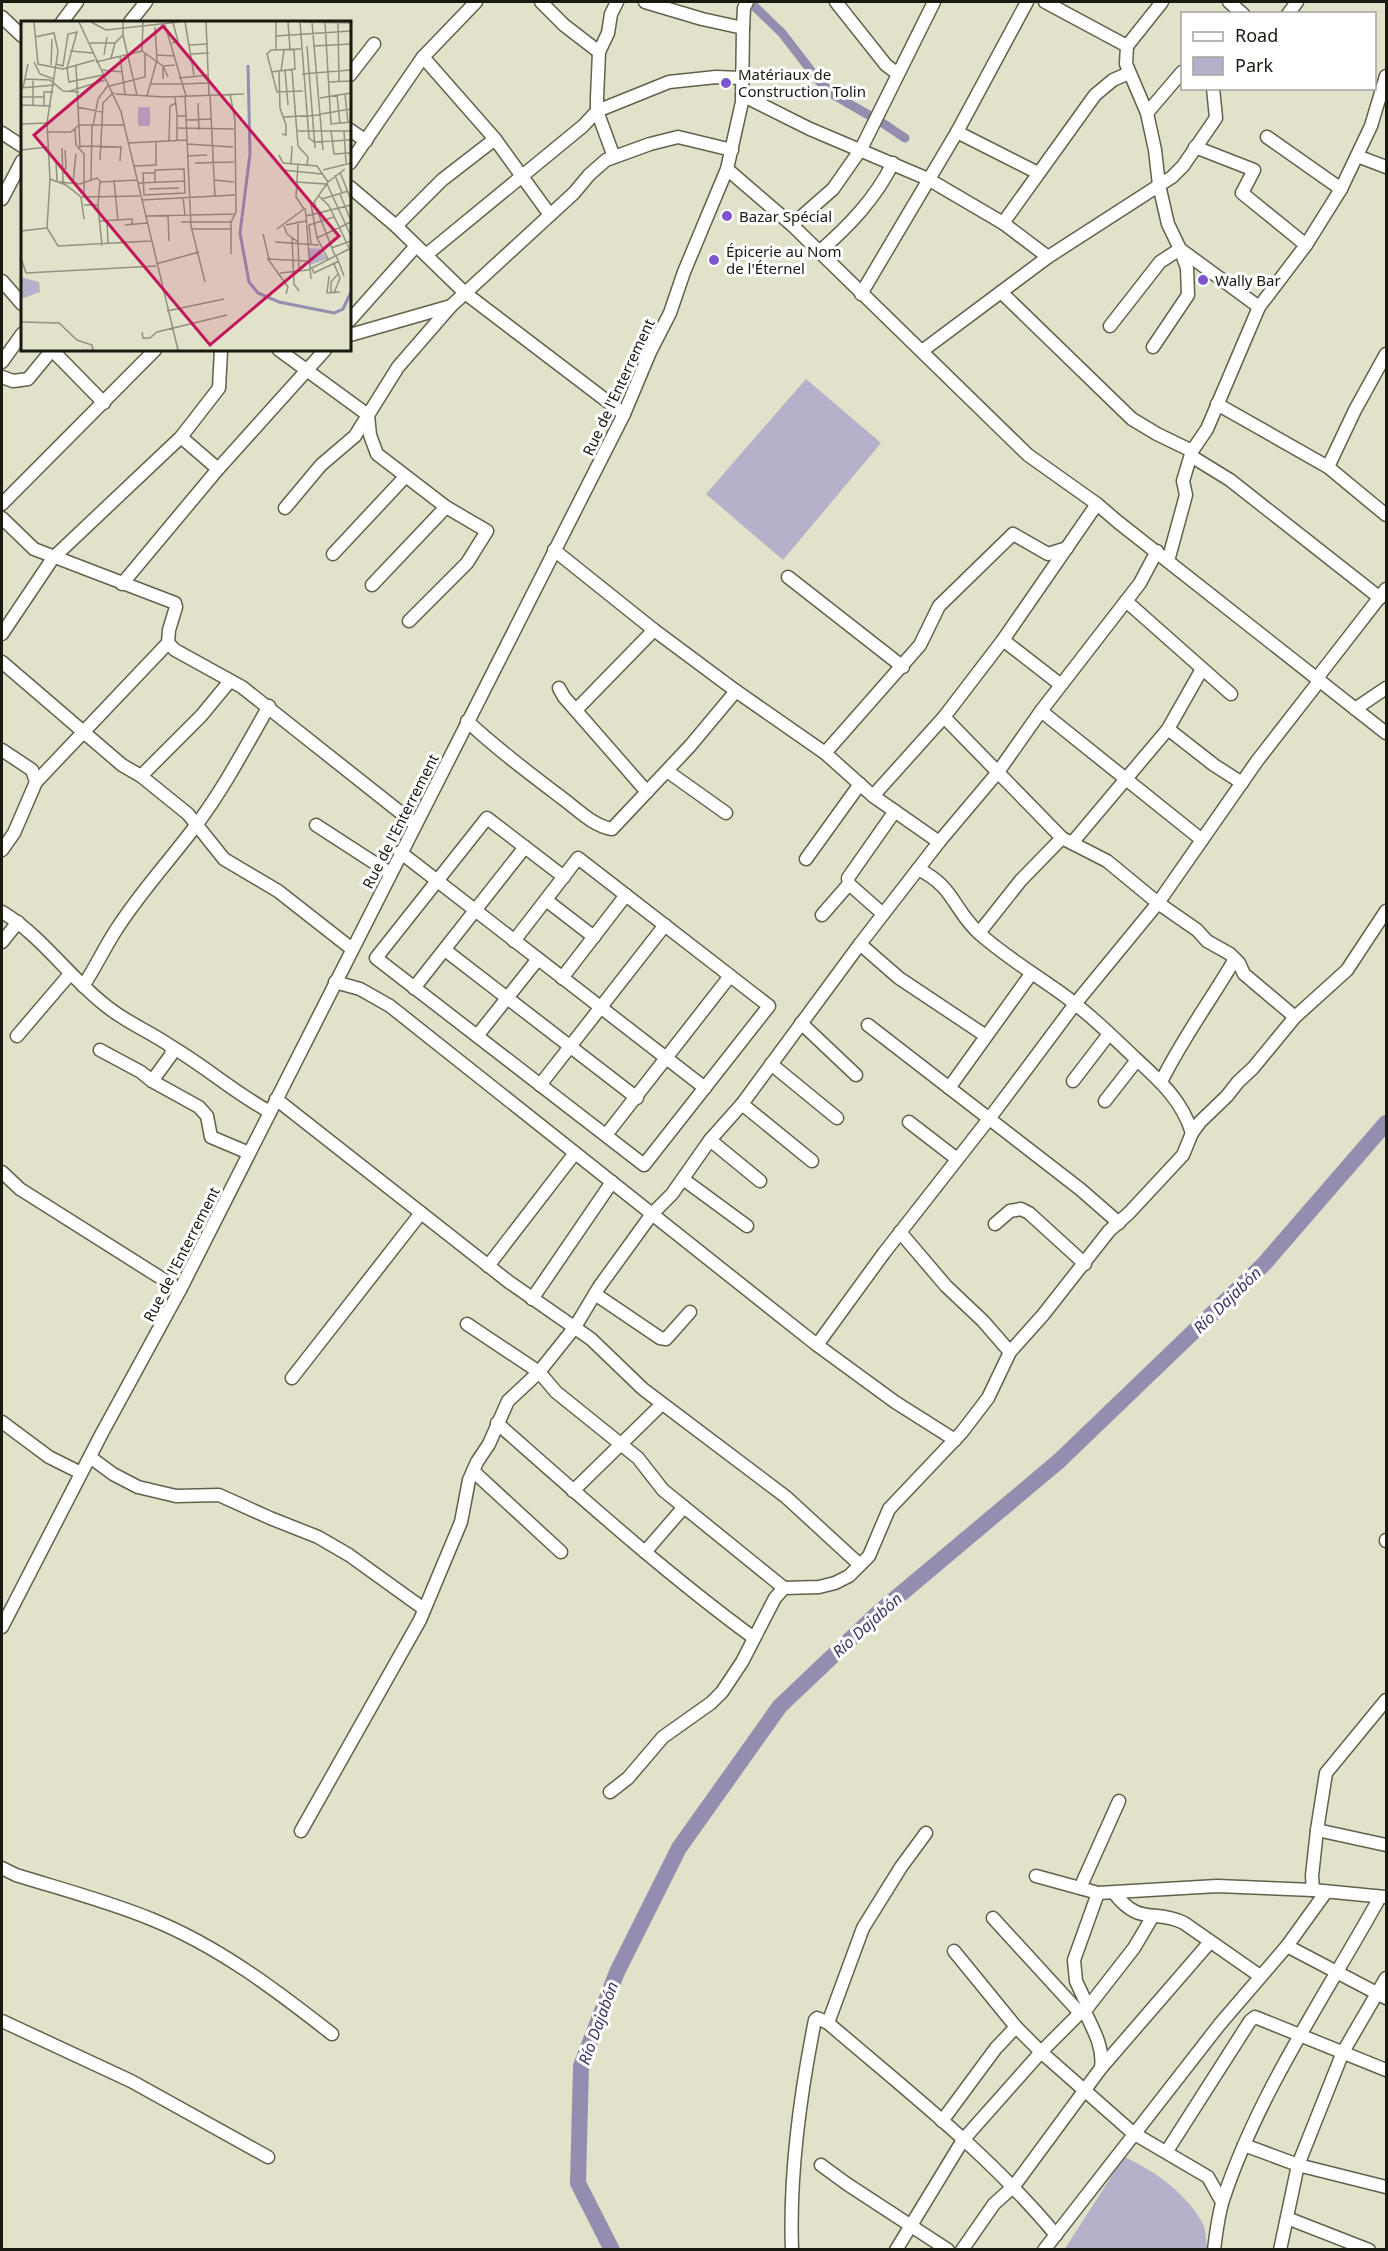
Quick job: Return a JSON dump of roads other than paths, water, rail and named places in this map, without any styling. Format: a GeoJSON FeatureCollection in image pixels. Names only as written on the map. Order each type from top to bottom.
{"type":"FeatureCollection","features":[{"type":"Feature","properties":{"kind":"street"},"geometry":{"type":"LineString","coordinates":[[63,21],[77,2]]}},
{"type":"Feature","properties":{"kind":"street"},"geometry":{"type":"LineString","coordinates":[[131,21],[146,2]]}},
{"type":"Feature","properties":{"kind":"street"},"geometry":{"type":"LineString","coordinates":[[351,163],[423,57],[476,2]]}},
{"type":"Feature","properties":{"kind":"street"},"geometry":{"type":"LineString","coordinates":[[541,2],[564,25],[599,52]]}},
{"type":"Feature","properties":{"kind":"street"},"geometry":{"type":"LineString","coordinates":[[614,157],[597,111],[599,52],[608,33],[611,14],[617,2]]}},
{"type":"Feature","properties":{"kind":"street"},"geometry":{"type":"LineString","coordinates":[[645,2],[702,19],[743,28]]}},
{"type":"Feature","properties":{"kind":"street","name":"Rue de l'Enterrement"},"geometry":{"type":"LineString","coordinates":[[2,1627],[81,1473],[180,1290],[624,414],[650,352],[670,313],[684,272],[727,169],[742,94],[744,8],[747,2]]}},
{"type":"Feature","properties":{"kind":"street"},"geometry":{"type":"LineString","coordinates":[[836,2],[886,65],[898,74]]}},
{"type":"Feature","properties":{"kind":"street"},"geometry":{"type":"LineString","coordinates":[[792,225],[833,189],[861,149],[934,2]]}},
{"type":"Feature","properties":{"kind":"street"},"geometry":{"type":"LineString","coordinates":[[861,294],[957,132],[1027,2]]}},
{"type":"Feature","properties":{"kind":"street"},"geometry":{"type":"LineString","coordinates":[[1045,2],[1127,46]]}},
{"type":"Feature","properties":{"kind":"street"},"geometry":{"type":"LineString","coordinates":[[1153,347],[1188,295],[1187,268],[1168,224],[1147,113],[1126,64],[1127,46],[1162,2]]}},
{"type":"Feature","properties":{"kind":"street"},"geometry":{"type":"LineString","coordinates":[[1229,2],[1241,12]]}},
{"type":"Feature","properties":{"kind":"street"},"geometry":{"type":"LineString","coordinates":[[2,17],[21,35]]}},
{"type":"Feature","properties":{"kind":"street"},"geometry":{"type":"LineString","coordinates":[[351,74],[374,44]]}},
{"type":"Feature","properties":{"kind":"street"},"geometry":{"type":"LineString","coordinates":[[423,57],[495,139],[550,215]]}},
{"type":"Feature","properties":{"kind":"street"},"geometry":{"type":"LineString","coordinates":[[1004,223],[1038,172],[1095,95],[1113,80],[1129,73]]}},
{"type":"Feature","properties":{"kind":"street"},"geometry":{"type":"LineString","coordinates":[[1147,113],[1181,73]]}},
{"type":"Feature","properties":{"kind":"street"},"geometry":{"type":"LineString","coordinates":[[1168,561],[1186,495],[1183,481],[1192,454],[1207,429],[1259,308],[1306,245],[1341,189],[1371,126],[1386,76]]}},
{"type":"Feature","properties":{"kind":"street"},"geometry":{"type":"LineString","coordinates":[[426,255],[583,126],[597,111],[669,82],[716,77],[741,78]]}},
{"type":"Feature","properties":{"kind":"street"},"geometry":{"type":"LineString","coordinates":[[922,351],[1048,257],[1172,177],[1183,166],[1216,118],[1213,90]]}},
{"type":"Feature","properties":{"kind":"street"},"geometry":{"type":"LineString","coordinates":[[742,94],[810,129],[928,179],[1004,223],[1048,257]]}},
{"type":"Feature","properties":{"kind":"street"},"geometry":{"type":"LineString","coordinates":[[351,130],[366,141]]}},
{"type":"Feature","properties":{"kind":"street"},"geometry":{"type":"LineString","coordinates":[[957,132],[1038,172]]}},
{"type":"Feature","properties":{"kind":"street"},"geometry":{"type":"LineString","coordinates":[[2,133],[21,145]]}},
{"type":"Feature","properties":{"kind":"street"},"geometry":{"type":"LineString","coordinates":[[285,508],[321,465],[355,436],[398,367],[451,306],[574,193],[589,175],[614,157],[678,137],[732,150]]}},
{"type":"Feature","properties":{"kind":"street"},"geometry":{"type":"LineString","coordinates":[[1267,137],[1341,189]]}},
{"type":"Feature","properties":{"kind":"street"},"geometry":{"type":"LineString","coordinates":[[396,226],[442,180],[495,139]]}},
{"type":"Feature","properties":{"kind":"street"},"geometry":{"type":"LineString","coordinates":[[1195,147],[1254,170],[1242,193],[1306,245]]}},
{"type":"Feature","properties":{"kind":"street"},"geometry":{"type":"LineString","coordinates":[[1357,156],[1386,167]]}},
{"type":"Feature","properties":{"kind":"street"},"geometry":{"type":"LineString","coordinates":[[2,199],[21,163]]}},
{"type":"Feature","properties":{"kind":"street"},"geometry":{"type":"LineString","coordinates":[[819,252],[844,231],[882,186],[893,163]]}},
{"type":"Feature","properties":{"kind":"street"},"geometry":{"type":"LineString","coordinates":[[727,169],[792,225],[1028,455],[1097,504],[1386,732]]}},
{"type":"Feature","properties":{"kind":"street"},"geometry":{"type":"LineString","coordinates":[[351,188],[396,226],[465,293],[624,414]]}},
{"type":"Feature","properties":{"kind":"street"},"geometry":{"type":"LineString","coordinates":[[351,319],[416,246]]}},
{"type":"Feature","properties":{"kind":"street"},"geometry":{"type":"LineString","coordinates":[[1180,249],[1259,308]]}},
{"type":"Feature","properties":{"kind":"street"},"geometry":{"type":"LineString","coordinates":[[1110,326],[1160,262],[1180,249]]}},
{"type":"Feature","properties":{"kind":"street"},"geometry":{"type":"LineString","coordinates":[[2,281],[21,303]]}},
{"type":"Feature","properties":{"kind":"street"},"geometry":{"type":"LineString","coordinates":[[817,1345],[900,1232],[1075,1004],[1158,903],[1242,783],[1383,594],[1230,480],[1192,454],[1132,419],[1001,292]]}},
{"type":"Feature","properties":{"kind":"street"},"geometry":{"type":"LineString","coordinates":[[351,335],[451,306]]}},
{"type":"Feature","properties":{"kind":"street"},"geometry":{"type":"LineString","coordinates":[[2,362],[21,335]]}},
{"type":"Feature","properties":{"kind":"street"},"geometry":{"type":"LineString","coordinates":[[2,377],[13,381],[28,379],[51,351]]}},
{"type":"Feature","properties":{"kind":"street"},"geometry":{"type":"LineString","coordinates":[[53,351],[104,403]]}},
{"type":"Feature","properties":{"kind":"street"},"geometry":{"type":"LineString","coordinates":[[2,504],[154,351]]}},
{"type":"Feature","properties":{"kind":"street"},"geometry":{"type":"LineString","coordinates":[[2,634],[53,558],[181,437],[219,388],[221,351]]}},
{"type":"Feature","properties":{"kind":"street"},"geometry":{"type":"LineString","coordinates":[[280,351],[368,415],[370,435],[377,454],[446,507],[487,531],[468,563],[409,621]]}},
{"type":"Feature","properties":{"kind":"street"},"geometry":{"type":"LineString","coordinates":[[122,584],[218,469],[324,351]]}},
{"type":"Feature","properties":{"kind":"street"},"geometry":{"type":"LineString","coordinates":[[1328,467],[1355,410],[1386,354]]}},
{"type":"Feature","properties":{"kind":"street"},"geometry":{"type":"LineString","coordinates":[[1217,404],[1328,467],[1386,515]]}},
{"type":"Feature","properties":{"kind":"street"},"geometry":{"type":"LineString","coordinates":[[181,437],[218,469]]}},
{"type":"Feature","properties":{"kind":"street"},"geometry":{"type":"LineString","coordinates":[[333,554],[405,477]]}},
{"type":"Feature","properties":{"kind":"street"},"geometry":{"type":"LineString","coordinates":[[873,796],[944,717],[1003,640],[1097,504]]}},
{"type":"Feature","properties":{"kind":"street"},"geometry":{"type":"LineString","coordinates":[[372,585],[446,507]]}},
{"type":"Feature","properties":{"kind":"street"},"geometry":{"type":"LineString","coordinates":[[2,518],[34,549],[175,603],[176,608],[169,630],[168,643],[36,782],[14,833],[2,850]]}},
{"type":"Feature","properties":{"kind":"street"},"geometry":{"type":"LineString","coordinates":[[825,753],[903,667],[920,645],[939,606],[1013,534],[1048,554],[1067,548]]}},
{"type":"Feature","properties":{"kind":"street"},"geometry":{"type":"LineString","coordinates":[[554,550],[654,630],[825,753],[873,796],[939,842]]}},
{"type":"Feature","properties":{"kind":"street"},"geometry":{"type":"LineString","coordinates":[[302,1831],[420,1620],[462,1522],[466,1493],[473,1471],[489,1444],[507,1401],[539,1372],[575,1327],[595,1294],[652,1214],[672,1194],[710,1140],[742,1104],[883,914],[998,772],[1041,711],[1140,583],[1157,551]]}},
{"type":"Feature","properties":{"kind":"street"},"geometry":{"type":"LineString","coordinates":[[788,577],[903,667]]}},
{"type":"Feature","properties":{"kind":"street"},"geometry":{"type":"LineString","coordinates":[[1126,601],[1231,693]]}},
{"type":"Feature","properties":{"kind":"street"},"geometry":{"type":"LineString","coordinates":[[576,710],[654,630]]}},
{"type":"Feature","properties":{"kind":"street"},"geometry":{"type":"LineString","coordinates":[[1003,640],[1061,685]]}},
{"type":"Feature","properties":{"kind":"street"},"geometry":{"type":"LineString","coordinates":[[168,643],[175,651],[242,687],[269,706],[415,825]]}},
{"type":"Feature","properties":{"kind":"street"},"geometry":{"type":"LineString","coordinates":[[2,662],[122,765],[141,776],[188,814],[224,859],[278,891],[352,949]]}},
{"type":"Feature","properties":{"kind":"street"},"geometry":{"type":"LineString","coordinates":[[979,933],[1021,880],[1067,840],[1126,779],[1168,729],[1202,669]]}},
{"type":"Feature","properties":{"kind":"street"},"geometry":{"type":"LineString","coordinates":[[141,776],[201,716],[230,681]]}},
{"type":"Feature","properties":{"kind":"street"},"geometry":{"type":"LineString","coordinates":[[559,688],[647,792]]}},
{"type":"Feature","properties":{"kind":"street"},"geometry":{"type":"LineString","coordinates":[[1355,709],[1386,688]]}},
{"type":"Feature","properties":{"kind":"street"},"geometry":{"type":"LineString","coordinates":[[467,721],[498,749],[602,828],[612,830],[736,691]]}},
{"type":"Feature","properties":{"kind":"street"},"geometry":{"type":"LineString","coordinates":[[83,986],[117,928],[151,881],[197,825],[269,706]]}},
{"type":"Feature","properties":{"kind":"street"},"geometry":{"type":"LineString","coordinates":[[1041,711],[1202,840]]}},
{"type":"Feature","properties":{"kind":"street"},"geometry":{"type":"LineString","coordinates":[[944,717],[1067,840],[1107,861],[1158,903],[1197,930],[1207,942],[1230,954],[1235,958],[1244,974],[1295,1017]]}},
{"type":"Feature","properties":{"kind":"street"},"geometry":{"type":"LineString","coordinates":[[1168,729],[1214,765],[1242,783]]}},
{"type":"Feature","properties":{"kind":"street"},"geometry":{"type":"LineString","coordinates":[[2,750],[32,770],[36,782]]}},
{"type":"Feature","properties":{"kind":"street"},"geometry":{"type":"LineString","coordinates":[[667,771],[726,813]]}},
{"type":"Feature","properties":{"kind":"street"},"geometry":{"type":"LineString","coordinates":[[806,860],[860,784]]}},
{"type":"Feature","properties":{"kind":"street"},"geometry":{"type":"LineString","coordinates":[[883,914],[849,884],[848,878],[895,811]]}},
{"type":"Feature","properties":{"kind":"street"},"geometry":{"type":"LineString","coordinates":[[514,941],[564,877],[578,858],[769,1006],[644,1165],[376,958],[487,818],[564,877]]}},
{"type":"Feature","properties":{"kind":"street"},"geometry":{"type":"LineString","coordinates":[[316,825],[390,873]]}},
{"type":"Feature","properties":{"kind":"street"},"geometry":{"type":"LineString","coordinates":[[414,988],[525,847]]}},
{"type":"Feature","properties":{"kind":"street"},"geometry":{"type":"LineString","coordinates":[[400,852],[705,1088]]}},
{"type":"Feature","properties":{"kind":"street"},"geometry":{"type":"LineString","coordinates":[[918,869],[933,876],[949,891],[959,909],[979,933],[1031,974],[1075,1004],[1161,1082],[1182,1109],[1192,1132]]}},
{"type":"Feature","properties":{"kind":"street"},"geometry":{"type":"LineString","coordinates":[[822,915],[849,884]]}},
{"type":"Feature","properties":{"kind":"street"},"geometry":{"type":"LineString","coordinates":[[562,978],[626,896]]}},
{"type":"Feature","properties":{"kind":"street"},"geometry":{"type":"LineString","coordinates":[[546,900],[594,938]]}},
{"type":"Feature","properties":{"kind":"street"},"geometry":{"type":"LineString","coordinates":[[466,1324],[539,1372],[556,1392],[638,1458],[663,1490],[784,1588],[819,1587],[849,1576],[869,1556],[889,1509],[895,1501],[916,1483],[955,1440],[988,1398],[1010,1352],[1085,1264],[1109,1231],[1183,1155],[1192,1132],[1253,1068],[1295,1017],[1347,970],[1386,911]]}},
{"type":"Feature","properties":{"kind":"street"},"geometry":{"type":"LineString","coordinates":[[2,912],[37,938],[70,974],[106,1007],[206,1068],[235,1091],[270,1112]]}},
{"type":"Feature","properties":{"kind":"street"},"geometry":{"type":"LineString","coordinates":[[2,942],[18,922]]}},
{"type":"Feature","properties":{"kind":"street"},"geometry":{"type":"LineString","coordinates":[[540,1085],[665,926]]}},
{"type":"Feature","properties":{"kind":"street"},"geometry":{"type":"LineString","coordinates":[[860,944],[899,978],[986,1036]]}},
{"type":"Feature","properties":{"kind":"street"},"geometry":{"type":"LineString","coordinates":[[445,950],[637,1098]]}},
{"type":"Feature","properties":{"kind":"street"},"geometry":{"type":"LineString","coordinates":[[1161,1082],[1172,1059],[1235,958]]}},
{"type":"Feature","properties":{"kind":"street"},"geometry":{"type":"LineString","coordinates":[[477,1036],[538,960]]}},
{"type":"Feature","properties":{"kind":"street"},"geometry":{"type":"LineString","coordinates":[[17,1036],[70,974]]}},
{"type":"Feature","properties":{"kind":"street"},"geometry":{"type":"LineString","coordinates":[[949,1088],[1031,974]]}},
{"type":"Feature","properties":{"kind":"street"},"geometry":{"type":"LineString","coordinates":[[606,1135],[730,976]]}},
{"type":"Feature","properties":{"kind":"street"},"geometry":{"type":"LineString","coordinates":[[335,982],[360,989],[390,1006],[817,1345],[895,1402],[955,1440]]}},
{"type":"Feature","properties":{"kind":"street"},"geometry":{"type":"LineString","coordinates":[[801,1023],[856,1076]]}},
{"type":"Feature","properties":{"kind":"street"},"geometry":{"type":"LineString","coordinates":[[868,1025],[1080,1189],[1119,1223]]}},
{"type":"Feature","properties":{"kind":"street"},"geometry":{"type":"LineString","coordinates":[[1073,1081],[1109,1034]]}},
{"type":"Feature","properties":{"kind":"street"},"geometry":{"type":"LineString","coordinates":[[152,1080],[171,1055],[172,1047]]}},
{"type":"Feature","properties":{"kind":"street"},"geometry":{"type":"LineString","coordinates":[[100,1050],[199,1107],[207,1116],[211,1137],[249,1152]]}},
{"type":"Feature","properties":{"kind":"street"},"geometry":{"type":"LineString","coordinates":[[1105,1101],[1137,1060]]}},
{"type":"Feature","properties":{"kind":"street"},"geometry":{"type":"LineString","coordinates":[[771,1064],[837,1118]]}},
{"type":"Feature","properties":{"kind":"street"},"geometry":{"type":"LineString","coordinates":[[276,1099],[488,1266],[591,1339],[643,1389],[786,1497],[860,1565]]}},
{"type":"Feature","properties":{"kind":"street"},"geometry":{"type":"LineString","coordinates":[[742,1104],[812,1161]]}},
{"type":"Feature","properties":{"kind":"street"},"geometry":{"type":"LineString","coordinates":[[909,1122],[957,1159]]}},
{"type":"Feature","properties":{"kind":"street"},"geometry":{"type":"LineString","coordinates":[[710,1140],[760,1181]]}},
{"type":"Feature","properties":{"kind":"street"},"geometry":{"type":"LineString","coordinates":[[488,1266],[575,1153]]}},
{"type":"Feature","properties":{"kind":"street"},"geometry":{"type":"LineString","coordinates":[[2,1172],[20,1189],[180,1290]]}},
{"type":"Feature","properties":{"kind":"street"},"geometry":{"type":"LineString","coordinates":[[683,1179],[747,1226]]}},
{"type":"Feature","properties":{"kind":"street"},"geometry":{"type":"LineString","coordinates":[[532,1299],[612,1182]]}},
{"type":"Feature","properties":{"kind":"street"},"geometry":{"type":"LineString","coordinates":[[995,1224],[1010,1211],[1021,1209],[1029,1213],[1085,1264]]}},
{"type":"Feature","properties":{"kind":"street"},"geometry":{"type":"LineString","coordinates":[[292,1378],[421,1213]]}},
{"type":"Feature","properties":{"kind":"street"},"geometry":{"type":"LineString","coordinates":[[900,1232],[946,1286],[983,1321],[1010,1352]]}},
{"type":"Feature","properties":{"kind":"street"},"geometry":{"type":"LineString","coordinates":[[595,1294],[660,1338],[666,1339],[671,1335],[690,1312]]}},
{"type":"Feature","properties":{"kind":"street"},"geometry":{"type":"LineString","coordinates":[[573,1491],[662,1404]]}},
{"type":"Feature","properties":{"kind":"street"},"geometry":{"type":"LineString","coordinates":[[2,1422],[49,1457],[81,1473]]}},
{"type":"Feature","properties":{"kind":"street"},"geometry":{"type":"LineString","coordinates":[[497,1423],[645,1552],[713,1608],[754,1638]]}},
{"type":"Feature","properties":{"kind":"street"},"geometry":{"type":"LineString","coordinates":[[90,1457],[113,1474],[138,1487],[176,1496],[219,1495],[318,1537],[349,1555],[424,1609]]}},
{"type":"Feature","properties":{"kind":"street"},"geometry":{"type":"LineString","coordinates":[[473,1471],[561,1552]]}},
{"type":"Feature","properties":{"kind":"street"},"geometry":{"type":"LineString","coordinates":[[645,1552],[684,1507]]}},
{"type":"Feature","properties":{"kind":"street"},"geometry":{"type":"LineString","coordinates":[[610,1792],[628,1778],[663,1737],[711,1703],[722,1692],[742,1662],[775,1599],[784,1588]]}},
{"type":"Feature","properties":{"kind":"street"},"geometry":{"type":"LineString","coordinates":[[1313,1890],[1312,1876],[1317,1830],[1326,1773],[1386,1700]]}},
{"type":"Feature","properties":{"kind":"street"},"geometry":{"type":"LineString","coordinates":[[1080,1888],[1119,1801]]}},
{"type":"Feature","properties":{"kind":"street"},"geometry":{"type":"LineString","coordinates":[[1317,1830],[1386,1845]]}},
{"type":"Feature","properties":{"kind":"street"},"geometry":{"type":"LineString","coordinates":[[828,2023],[863,1928],[883,1893],[926,1833]]}},
{"type":"Feature","properties":{"kind":"street"},"geometry":{"type":"LineString","coordinates":[[2,1868],[16,1875],[152,1919],[227,1959],[276,1990],[332,2034]]}},
{"type":"Feature","properties":{"kind":"street"},"geometry":{"type":"LineString","coordinates":[[1036,1876],[1098,1893],[1217,1886],[1313,1890],[1383,1897],[1299,2035],[1244,2145],[1222,2202],[1214,2250]]}},
{"type":"Feature","properties":{"kind":"street"},"geometry":{"type":"LineString","coordinates":[[1044,2250],[1133,2133],[1287,1946],[1326,1892]]}},
{"type":"Feature","properties":{"kind":"street"},"geometry":{"type":"LineString","coordinates":[[1098,1893],[1074,1960],[1076,1982],[1084,2010],[1100,2042],[1103,2058],[1101,2068]]}},
{"type":"Feature","properties":{"kind":"street"},"geometry":{"type":"LineString","coordinates":[[1114,1893],[1122,1903],[1137,1914],[1172,1917],[1184,1923],[1260,1976]]}},
{"type":"Feature","properties":{"kind":"street"},"geometry":{"type":"LineString","coordinates":[[896,2250],[963,2139],[1041,2052],[1084,2010],[1134,1948],[1153,1916]]}},
{"type":"Feature","properties":{"kind":"street"},"geometry":{"type":"LineString","coordinates":[[993,1918],[1084,2010]]}},
{"type":"Feature","properties":{"kind":"street"},"geometry":{"type":"LineString","coordinates":[[962,2250],[994,2204],[1014,2186],[1101,2068],[1210,1942]]}},
{"type":"Feature","properties":{"kind":"street"},"geometry":{"type":"LineString","coordinates":[[1287,1946],[1382,1995]]}},
{"type":"Feature","properties":{"kind":"street"},"geometry":{"type":"LineString","coordinates":[[954,1951],[1016,2027],[1041,2052],[1133,2133],[1208,2177],[1222,2202]]}},
{"type":"Feature","properties":{"kind":"street"},"geometry":{"type":"LineString","coordinates":[[1280,2250],[1298,2165],[1342,2052],[1382,1995],[1386,1978]]}},
{"type":"Feature","properties":{"kind":"street"},"geometry":{"type":"LineString","coordinates":[[1167,2151],[1255,2017],[1386,2070]]}},
{"type":"Feature","properties":{"kind":"street"},"geometry":{"type":"LineString","coordinates":[[792,2250],[791,2221],[795,2152],[805,2071],[815,2020],[820,2018],[963,2139],[1014,2186],[1056,2235]]}},
{"type":"Feature","properties":{"kind":"street"},"geometry":{"type":"LineString","coordinates":[[2,2021],[130,2081],[268,2157]]}},
{"type":"Feature","properties":{"kind":"street"},"geometry":{"type":"LineString","coordinates":[[942,2121],[996,2048],[1016,2027]]}},
{"type":"Feature","properties":{"kind":"street"},"geometry":{"type":"LineString","coordinates":[[1244,2145],[1298,2165],[1386,2187]]}},
{"type":"Feature","properties":{"kind":"street"},"geometry":{"type":"LineString","coordinates":[[821,2165],[948,2250]]}},
{"type":"Feature","properties":{"kind":"street"},"geometry":{"type":"LineString","coordinates":[[1287,2218],[1369,2250]]}},
{"type":"Feature","properties":{"kind":"waterway"},"geometry":{"type":"LineString","coordinates":[[754,6],[782,33],[819,81],[834,95],[872,117]]}},
{"type":"Feature","properties":{"kind":"waterway"},"geometry":{"type":"LineString","coordinates":[[881,122],[905,138]]}},
{"type":"Feature","properties":{"kind":"waterway","name":"Río Dajabón"},"geometry":{"type":"LineString","coordinates":[[612,2250],[578,2183],[581,2066],[617,1972],[679,1848],[780,1706],[878,1613],[1059,1461],[1264,1264],[1386,1123]]}},
{"type":"Feature","properties":{"kind":"place","name":"Matériaux de Construction Tolin"},"geometry":{"type":"Point","coordinates":[726,83]}},
{"type":"Feature","properties":{"kind":"place","name":"Bazar Spécial"},"geometry":{"type":"Point","coordinates":[727,216]}},
{"type":"Feature","properties":{"kind":"place","name":"Épicerie au Nom de l'Éternel"},"geometry":{"type":"Point","coordinates":[714,260]}},
{"type":"Feature","properties":{"kind":"place","name":"Wally Bar"},"geometry":{"type":"Point","coordinates":[1203,280]}}]}
